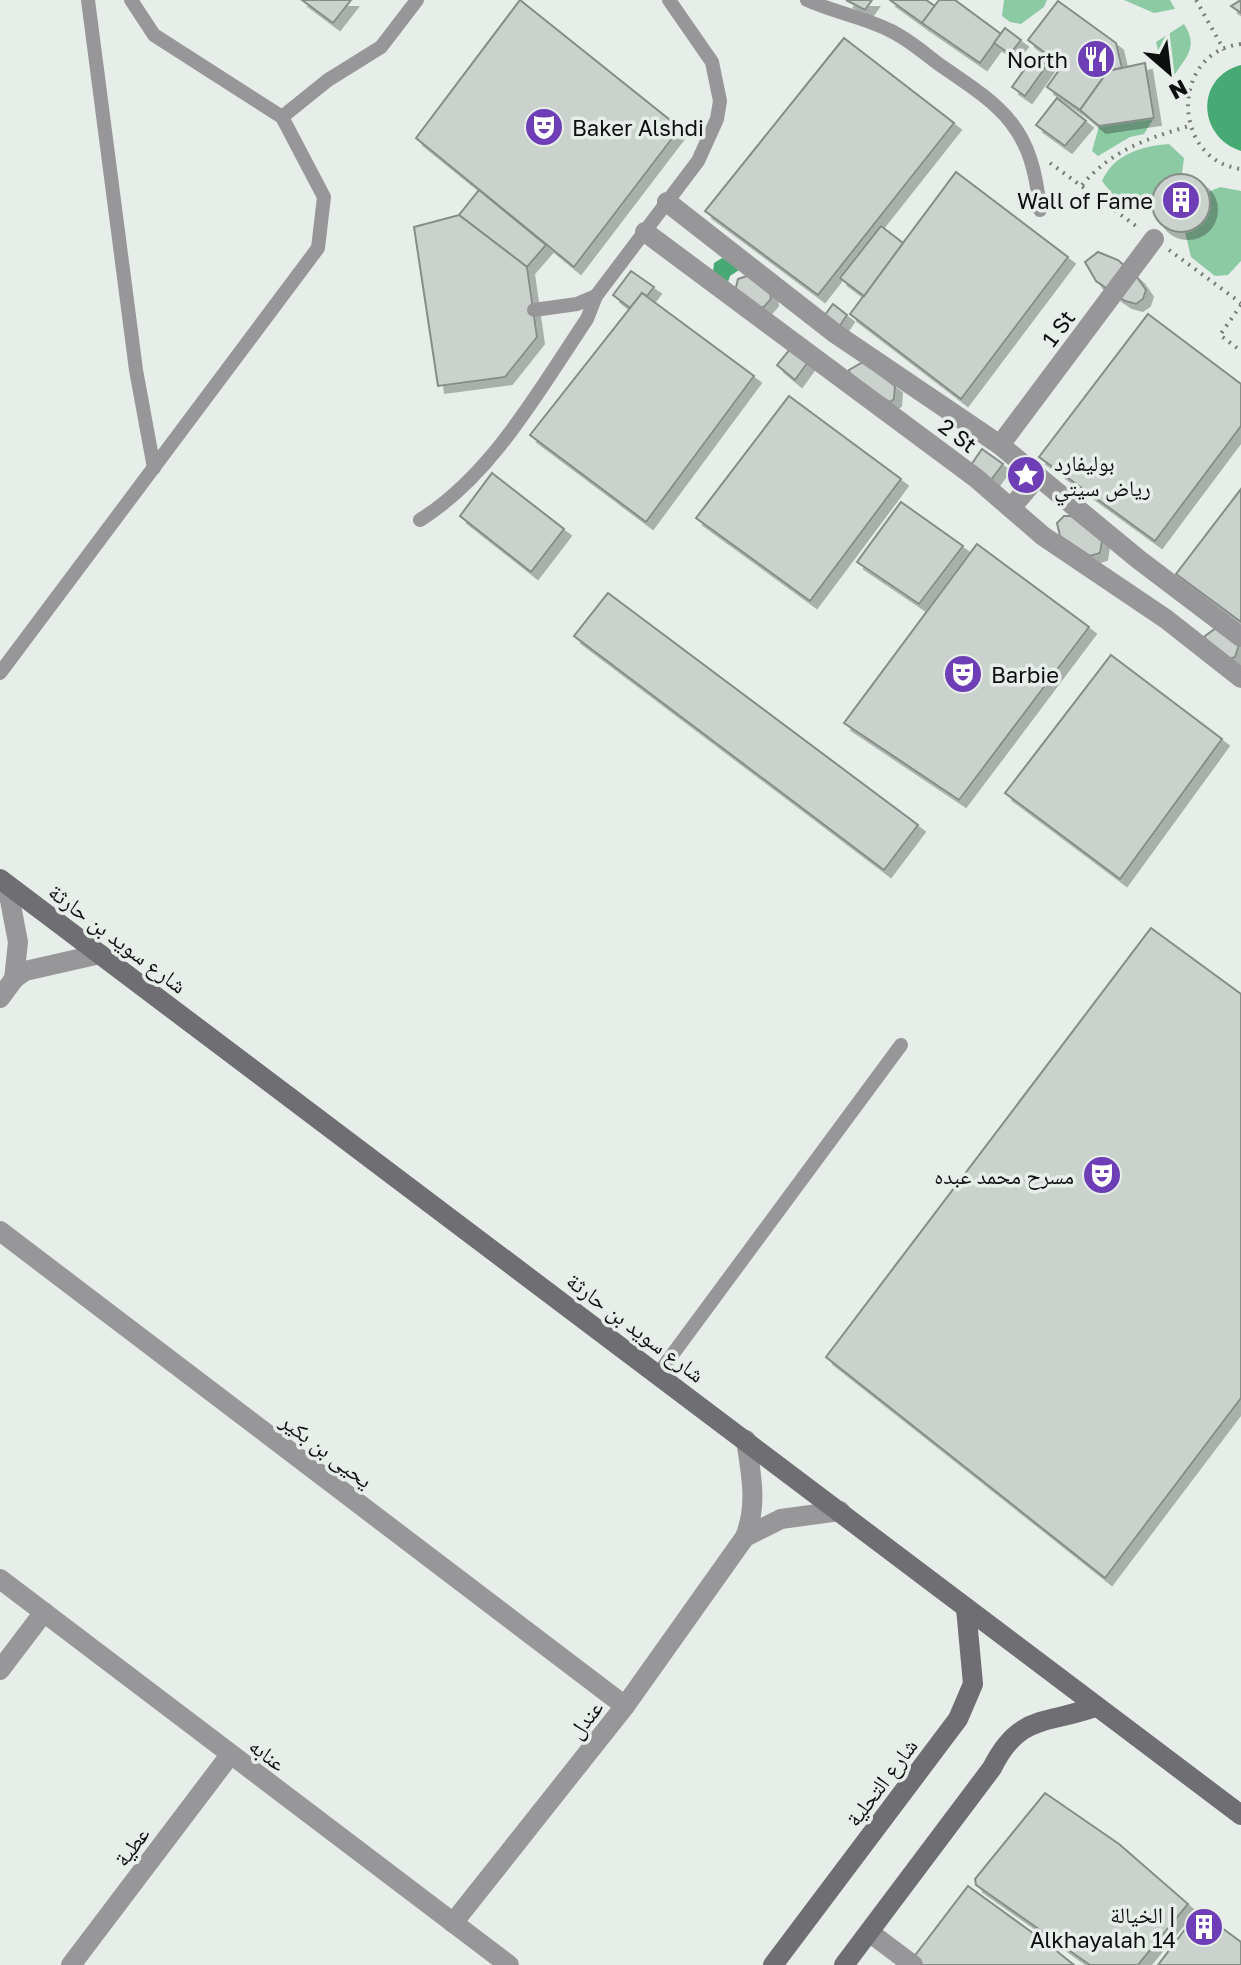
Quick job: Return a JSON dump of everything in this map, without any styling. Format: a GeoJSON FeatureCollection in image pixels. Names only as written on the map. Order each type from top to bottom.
{"type":"FeatureCollection","features":[{"type":"Feature","properties":{"kind":"street","name":"2 St"},"geometry":{"type":"LineString","coordinates":[[667,202],[825,326],[1000,445],[1241,637]]}},
{"type":"Feature","properties":{"kind":"street","name":"2 St"},"geometry":{"type":"LineString","coordinates":[[645,232],[935,447],[1043,536],[1148,608],[1241,678]]}},
{"type":"Feature","properties":{"kind":"street","name":"1 St"},"geometry":{"type":"LineString","coordinates":[[1000,445],[1154,239]]}},
{"type":"Feature","properties":{"kind":"street"},"geometry":{"type":"LineString","coordinates":[[807,351],[825,326]]}},
{"type":"Feature","properties":{"kind":"street"},"geometry":{"type":"LineString","coordinates":[[935,447],[957,416]]}},
{"type":"Feature","properties":{"kind":"street"},"geometry":{"type":"LineString","coordinates":[[1011,508],[1038,476]]}},
{"type":"Feature","properties":{"kind":"street"},"geometry":{"type":"LineString","coordinates":[[1148,608],[1168,581]]}},
{"type":"Feature","properties":{"kind":"street"},"geometry":{"type":"LineString","coordinates":[[4,882],[18,942],[14,979]]}},
{"type":"Feature","properties":{"kind":"street","name":"شارع سويد بن حارثة"},"geometry":{"type":"LineString","coordinates":[[4,882],[1241,1815]]}},
{"type":"Feature","properties":{"kind":"street"},"geometry":{"type":"LineString","coordinates":[[0,998],[14,979],[25,971],[100,954]]}},
{"type":"Feature","properties":{"kind":"street","name":"يحيى بن بكير"},"geometry":{"type":"LineString","coordinates":[[0,1231],[625,1706]]}},
{"type":"Feature","properties":{"kind":"street","name":"عندل"},"geometry":{"type":"LineString","coordinates":[[453,1923],[625,1706],[745,1537],[753,1517],[754,1500],[746,1440]]}},
{"type":"Feature","properties":{"kind":"street","name":"عندل"},"geometry":{"type":"LineString","coordinates":[[745,1537],[781,1519],[840,1511]]}},
{"type":"Feature","properties":{"kind":"street","name":"عنابه"},"geometry":{"type":"LineString","coordinates":[[0,1579],[509,1965]]}},
{"type":"Feature","properties":{"kind":"street","name":"شارع التحلية"},"geometry":{"type":"LineString","coordinates":[[773,1965],[958,1719],[973,1684],[966,1608]]}},
{"type":"Feature","properties":{"kind":"street"},"geometry":{"type":"LineString","coordinates":[[0,1670],[44,1612]]}},
{"type":"Feature","properties":{"kind":"street"},"geometry":{"type":"LineString","coordinates":[[844,1965],[992,1768],[1010,1737],[1029,1724],[1064,1718],[1095,1707]]}},
{"type":"Feature","properties":{"kind":"street","name":"عطية"},"geometry":{"type":"LineString","coordinates":[[71,1965],[230,1755]]}},
{"type":"Feature","properties":{"kind":"street"},"geometry":{"type":"LineString","coordinates":[[869,1932],[913,1965]]}},
{"type":"Feature","properties":{"kind":"lane"},"geometry":{"type":"LineString","coordinates":[[88,0],[136,370],[154,468]]}},
{"type":"Feature","properties":{"kind":"lane"},"geometry":{"type":"LineString","coordinates":[[0,673],[318,248],[324,197],[282,117],[154,35],[131,0]]}},
{"type":"Feature","properties":{"kind":"lane"},"geometry":{"type":"LineString","coordinates":[[282,117],[328,80],[381,47],[417,0]]}},
{"type":"Feature","properties":{"kind":"lane"},"geometry":{"type":"LineString","coordinates":[[420,520],[465,487],[487,460],[587,319],[596,296],[712,138],[720,101],[712,62],[669,0]]}},
{"type":"Feature","properties":{"kind":"lane"},"geometry":{"type":"LineString","coordinates":[[807,0],[889,30],[990,98],[1010,117],[1037,176],[1040,210]]}},
{"type":"Feature","properties":{"kind":"lane"},"geometry":{"type":"LineString","coordinates":[[534,310],[577,304],[596,296]]}},
{"type":"Feature","properties":{"kind":"lane"},"geometry":{"type":"LineString","coordinates":[[658,1374],[901,1045]]}},
{"type":"Feature","properties":{"kind":"path"},"geometry":{"type":"LineString","coordinates":[[1196,0],[1224,50]]}},
{"type":"Feature","properties":{"kind":"path"},"geometry":{"type":"LineString","coordinates":[[1241,44],[1224,50],[1200,68],[1190,86],[1186,106],[1189,126],[1199,144],[1213,159],[1241,169]]}},
{"type":"Feature","properties":{"kind":"path"},"geometry":{"type":"LineString","coordinates":[[1082,186],[1097,168],[1132,144],[1189,126]]}},
{"type":"Feature","properties":{"kind":"path"},"geometry":{"type":"LineString","coordinates":[[1241,305],[1220,335],[1241,351]]}},
{"type":"Feature","properties":{"kind":"shaded area"},"geometry":{"type":"Polygon","coordinates":[[[1004,0],[1047,0],[1044,7],[1021,24],[1010,22],[1002,16],[1004,0]]]}},
{"type":"Feature","properties":{"kind":"shaded area"},"geometry":{"type":"Polygon","coordinates":[[[1124,0],[1170,0],[1175,9],[1154,13],[1124,0]]]}},
{"type":"Feature","properties":{"kind":"shaded area"},"geometry":{"type":"Polygon","coordinates":[[[1184,24],[1190,38],[1190,50],[1175,74],[1168,75],[1163,71],[1156,42],[1184,24]]]}},
{"type":"Feature","properties":{"kind":"shaded area"},"geometry":{"type":"Polygon","coordinates":[[[1241,65],[1241,151],[1226,144],[1216,133],[1207,107],[1215,82],[1241,65]]]}},
{"type":"Feature","properties":{"kind":"shaded area"},"geometry":{"type":"Polygon","coordinates":[[[1154,118],[1144,134],[1130,137],[1098,156],[1092,151],[1099,126],[1154,118]]]}},
{"type":"Feature","properties":{"kind":"shaded area"},"geometry":{"type":"Polygon","coordinates":[[[1169,144],[1184,158],[1182,173],[1160,182],[1151,204],[1131,209],[1119,203],[1102,181],[1107,172],[1130,153],[1169,144]]]}},
{"type":"Feature","properties":{"kind":"shaded area"},"geometry":{"type":"Polygon","coordinates":[[[1220,187],[1241,191],[1241,261],[1228,275],[1215,276],[1191,257],[1185,232],[1206,217],[1208,192],[1220,187]]]}},
{"type":"Feature","properties":{"kind":"shaded area"},"geometry":{"type":"Polygon","coordinates":[[[722,258],[742,268],[730,276],[727,285],[713,272],[714,263],[722,258]]]}},
{"type":"Feature","properties":{"kind":"building"},"geometry":{"type":"Polygon","coordinates":[[[302,0],[351,0],[333,23],[302,0]]]}},
{"type":"Feature","properties":{"kind":"building"},"geometry":{"type":"Polygon","coordinates":[[[520,0],[680,128],[574,267],[416,138],[520,0]]]}},
{"type":"Feature","properties":{"kind":"building"},"geometry":{"type":"Polygon","coordinates":[[[846,0],[872,0],[865,10],[846,0]]]}},
{"type":"Feature","properties":{"kind":"building"},"geometry":{"type":"Polygon","coordinates":[[[890,0],[926,0],[935,6],[922,23],[890,0]]]}},
{"type":"Feature","properties":{"kind":"building"},"geometry":{"type":"Polygon","coordinates":[[[939,0],[955,0],[1001,34],[980,63],[922,23],[939,0]]]}},
{"type":"Feature","properties":{"kind":"building"},"geometry":{"type":"Polygon","coordinates":[[[1241,0],[1241,13],[1231,6],[1241,0]]]}},
{"type":"Feature","properties":{"kind":"building"},"geometry":{"type":"Polygon","coordinates":[[[1058,1],[1116,43],[1122,68],[1108,71],[1080,110],[1047,87],[1062,66],[1028,40],[1058,1]]]}},
{"type":"Feature","properties":{"kind":"building"},"geometry":{"type":"Polygon","coordinates":[[[1005,28],[1021,40],[1010,54],[994,43],[1005,28]]]}},
{"type":"Feature","properties":{"kind":"building"},"geometry":{"type":"Polygon","coordinates":[[[844,38],[954,123],[818,295],[705,211],[844,38]]]}},
{"type":"Feature","properties":{"kind":"building"},"geometry":{"type":"Polygon","coordinates":[[[1034,56],[1047,65],[1025,96],[1012,87],[1034,56]]]}},
{"type":"Feature","properties":{"kind":"building"},"geometry":{"type":"Polygon","coordinates":[[[1145,63],[1154,118],[1099,126],[1080,110],[1108,71],[1145,63]]]}},
{"type":"Feature","properties":{"kind":"building"},"geometry":{"type":"Polygon","coordinates":[[[1057,98],[1086,121],[1065,146],[1036,125],[1057,98]]]}},
{"type":"Feature","properties":{"kind":"building"},"geometry":{"type":"Polygon","coordinates":[[[956,172],[1068,257],[961,399],[850,314],[956,172]]]}},
{"type":"Feature","properties":{"kind":"building","name":"Wall of Fame"},"geometry":{"type":"Polygon","coordinates":[[[1181,174],[1202,182],[1210,203],[1202,224],[1181,232],[1160,224],[1152,203],[1160,182],[1181,174]]]}},
{"type":"Feature","properties":{"kind":"building"},"geometry":{"type":"Polygon","coordinates":[[[479,190],[546,245],[527,267],[459,215],[479,190]]]}},
{"type":"Feature","properties":{"kind":"building"},"geometry":{"type":"Polygon","coordinates":[[[459,215],[527,267],[537,337],[505,377],[438,386],[414,227],[459,215]]]}},
{"type":"Feature","properties":{"kind":"building"},"geometry":{"type":"Polygon","coordinates":[[[881,226],[903,243],[864,296],[840,278],[881,226]]]}},
{"type":"Feature","properties":{"kind":"building"},"geometry":{"type":"Polygon","coordinates":[[[1098,252],[1118,260],[1137,277],[1146,290],[1143,299],[1136,304],[1125,301],[1096,281],[1085,262],[1098,252]]]}},
{"type":"Feature","properties":{"kind":"building"},"geometry":{"type":"Polygon","coordinates":[[[631,271],[654,287],[647,296],[642,293],[630,308],[613,295],[631,271]]]}},
{"type":"Feature","properties":{"kind":"building"},"geometry":{"type":"Polygon","coordinates":[[[750,275],[770,292],[771,299],[764,307],[758,308],[735,291],[738,279],[750,275]]]}},
{"type":"Feature","properties":{"kind":"building"},"geometry":{"type":"Polygon","coordinates":[[[642,293],[754,376],[646,522],[530,435],[642,293]]]}},
{"type":"Feature","properties":{"kind":"building"},"geometry":{"type":"Polygon","coordinates":[[[833,304],[847,315],[837,330],[822,319],[833,304]]]}},
{"type":"Feature","properties":{"kind":"building"},"geometry":{"type":"Polygon","coordinates":[[[1148,314],[1241,384],[1241,426],[1155,541],[1039,457],[1148,314]]]}},
{"type":"Feature","properties":{"kind":"building"},"geometry":{"type":"Polygon","coordinates":[[[790,349],[808,362],[795,380],[777,365],[790,349]]]}},
{"type":"Feature","properties":{"kind":"building"},"geometry":{"type":"Polygon","coordinates":[[[863,362],[895,386],[894,399],[890,402],[850,378],[849,370],[863,362]]]}},
{"type":"Feature","properties":{"kind":"building"},"geometry":{"type":"Polygon","coordinates":[[[789,396],[901,479],[810,601],[696,518],[789,396]]]}},
{"type":"Feature","properties":{"kind":"building"},"geometry":{"type":"Polygon","coordinates":[[[982,449],[1003,464],[991,480],[971,465],[982,449]]]}},
{"type":"Feature","properties":{"kind":"building"},"geometry":{"type":"Polygon","coordinates":[[[492,473],[564,529],[531,572],[460,516],[492,473]]]}},
{"type":"Feature","properties":{"kind":"building"},"geometry":{"type":"Polygon","coordinates":[[[1241,489],[1241,622],[1176,574],[1241,489]]]}},
{"type":"Feature","properties":{"kind":"building"},"geometry":{"type":"Polygon","coordinates":[[[901,502],[963,546],[919,604],[857,562],[901,502]]]}},
{"type":"Feature","properties":{"kind":"building"},"geometry":{"type":"Polygon","coordinates":[[[1064,516],[1071,516],[1102,541],[1100,553],[1090,556],[1060,536],[1057,523],[1064,516]]]}},
{"type":"Feature","properties":{"kind":"building"},"geometry":{"type":"Polygon","coordinates":[[[977,544],[1089,627],[959,800],[844,723],[977,544]]]}},
{"type":"Feature","properties":{"kind":"building"},"geometry":{"type":"Polygon","coordinates":[[[608,593],[918,825],[884,870],[574,636],[608,593]]]}},
{"type":"Feature","properties":{"kind":"building"},"geometry":{"type":"Polygon","coordinates":[[[1216,628],[1239,645],[1235,657],[1230,659],[1206,643],[1205,636],[1216,628]]]}},
{"type":"Feature","properties":{"kind":"building"},"geometry":{"type":"Polygon","coordinates":[[[1111,655],[1222,739],[1120,879],[1005,793],[1111,655]]]}},
{"type":"Feature","properties":{"kind":"building","name":"مسرح محمد عبده"},"geometry":{"type":"Polygon","coordinates":[[[1151,928],[1241,994],[1241,1398],[1105,1578],[826,1357],[1151,928]]]}},
{"type":"Feature","properties":{"kind":"building"},"geometry":{"type":"Polygon","coordinates":[[[1045,1793],[1119,1844],[1188,1904],[1138,1965],[1090,1965],[976,1885],[975,1879],[1045,1793]]]}},
{"type":"Feature","properties":{"kind":"building"},"geometry":{"type":"Polygon","coordinates":[[[968,1886],[1074,1965],[922,1965],[913,1958],[968,1886]]]}},
{"type":"Feature","properties":{"kind":"building","name":"الخيالة | Alkhayalah 14"},"geometry":{"type":"Polygon","coordinates":[[[1199,1911],[1241,1942],[1241,1965],[1158,1965],[1199,1911]]]}},
{"type":"Feature","properties":{"kind":"place","name":"North"},"geometry":{"type":"Point","coordinates":[1096,59]}},
{"type":"Feature","properties":{"kind":"place","name":"Baker Alshdi"},"geometry":{"type":"Point","coordinates":[544,127]}},
{"type":"Feature","properties":{"kind":"place","name":"Wall of Fame"},"geometry":{"type":"Point","coordinates":[1181,200]}},
{"type":"Feature","properties":{"kind":"place","name":"بوليفارد رياض سيتي"},"geometry":{"type":"Point","coordinates":[1026,475]}},
{"type":"Feature","properties":{"kind":"place","name":"Barbie"},"geometry":{"type":"Point","coordinates":[963,674]}},
{"type":"Feature","properties":{"kind":"place","name":"مسرح محمد عبده"},"geometry":{"type":"Point","coordinates":[1102,1175]}},
{"type":"Feature","properties":{"kind":"place","name":"الخيالة | Alkhayalah 14"},"geometry":{"type":"Point","coordinates":[1204,1927]}}]}
